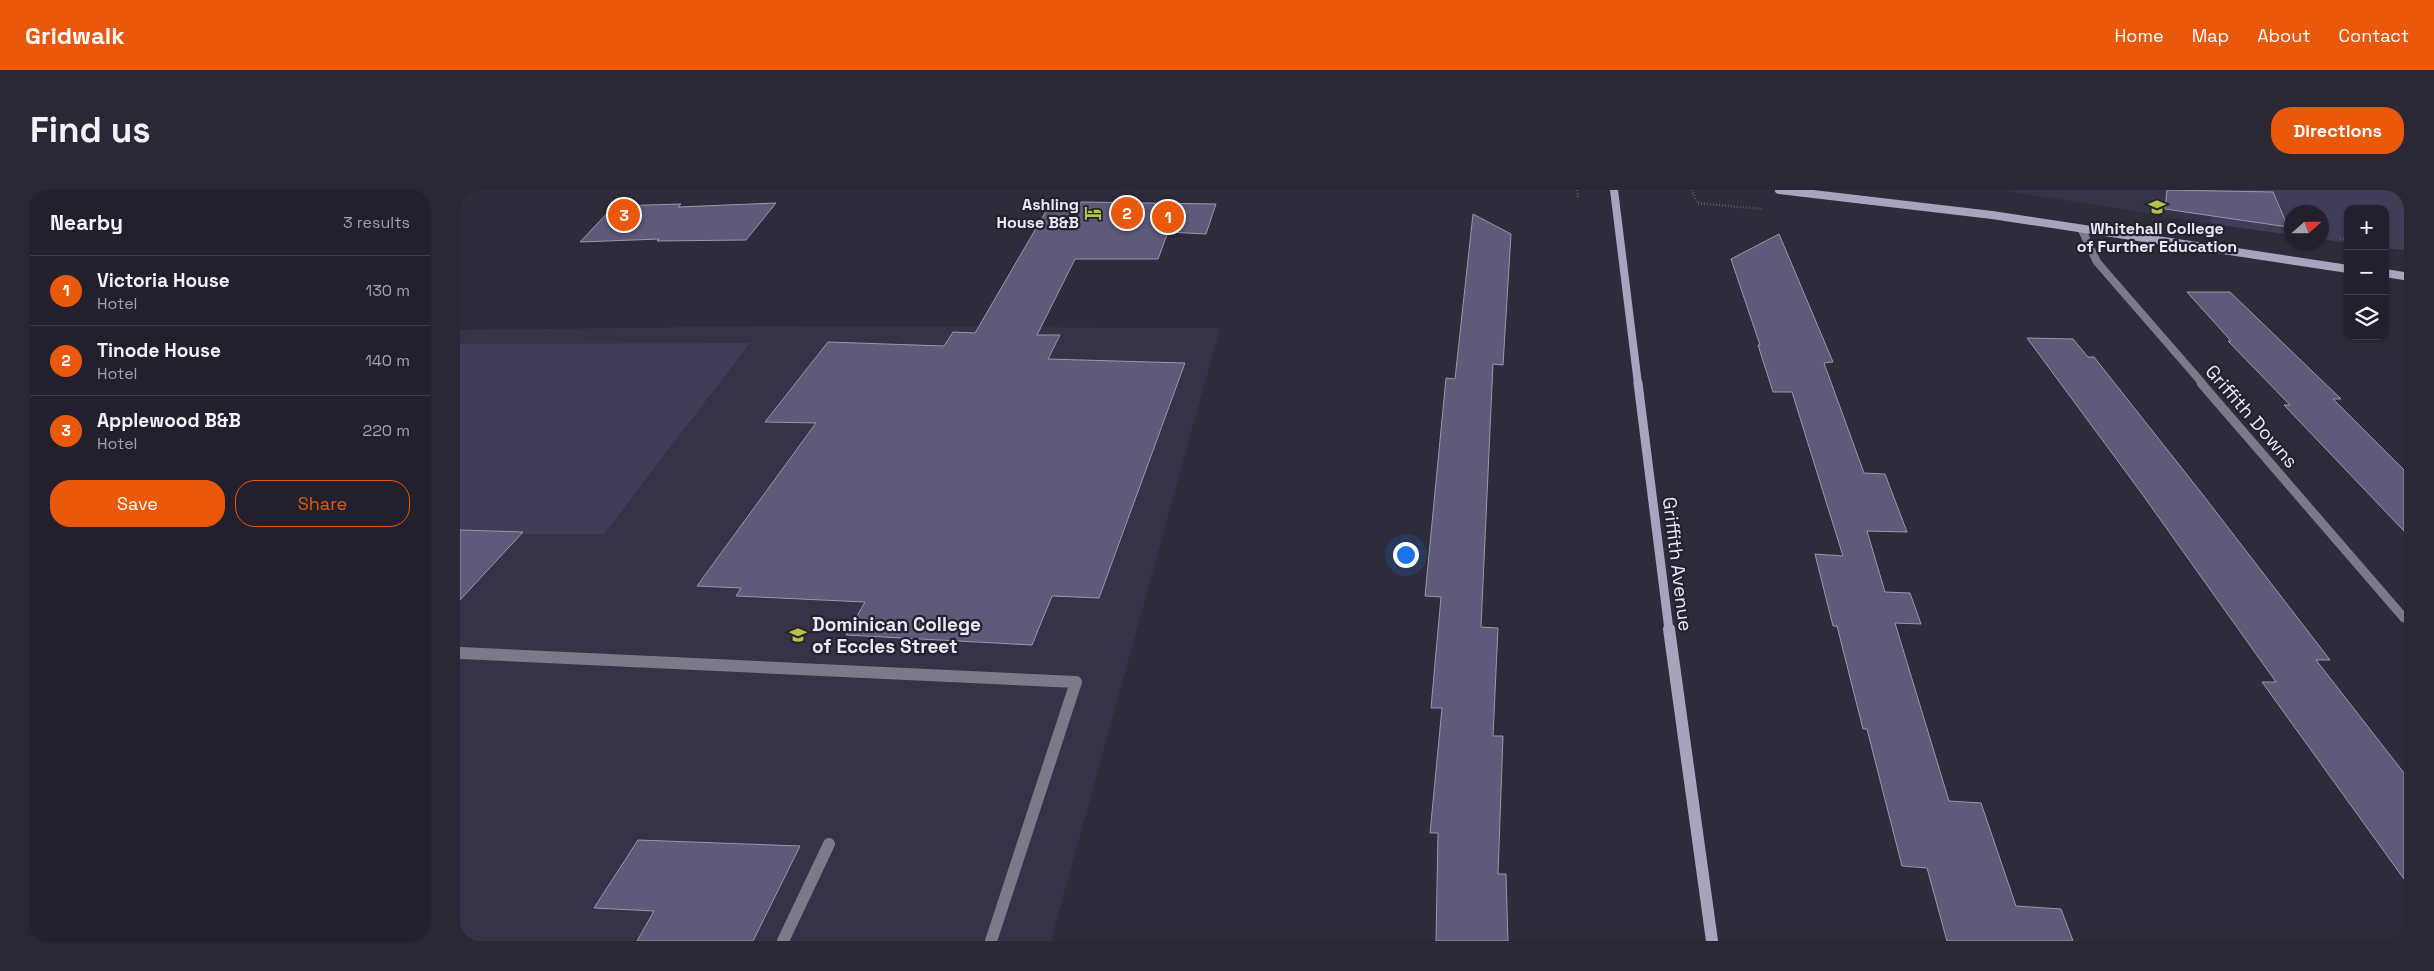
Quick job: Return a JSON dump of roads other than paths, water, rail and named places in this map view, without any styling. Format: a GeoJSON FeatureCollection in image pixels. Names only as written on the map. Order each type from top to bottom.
{"type":"FeatureCollection","features":[{"type":"Feature","properties":{"kind":"main road","name":"Griffith Avenue"},"geometry":{"type":"LineString","coordinates":[[1614,190],[1667,618],[1712,941]]}},
{"type":"Feature","properties":{"kind":"main road"},"geometry":{"type":"LineString","coordinates":[[1779,190],[1909,205],[2232,254],[2344,268]]}},
{"type":"Feature","properties":{"kind":"main road"},"geometry":{"type":"LineString","coordinates":[[2389,274],[2404,276]]}},
{"type":"Feature","properties":{"kind":"street","name":"Griffith Downs"},"geometry":{"type":"LineString","coordinates":[[2082,230],[2097,262],[2404,618]]}},
{"type":"Feature","properties":{"kind":"street"},"geometry":{"type":"LineString","coordinates":[[461,653],[1076,682],[991,941]]}},
{"type":"Feature","properties":{"kind":"street"},"geometry":{"type":"LineString","coordinates":[[783,941],[829,844]]}},
{"type":"Feature","properties":{"kind":"place","name":"Whitehall College of Further Education"},"geometry":{"type":"Point","coordinates":[2157,207]}},
{"type":"Feature","properties":{"kind":"place","name":"Ashling House B&B"},"geometry":{"type":"Point","coordinates":[1093,213]}},
{"type":"Feature","properties":{"kind":"place","name":"Tinode House"},"geometry":{"type":"Point","coordinates":[1127,213]}},
{"type":"Feature","properties":{"kind":"place","name":"Applewood B&B"},"geometry":{"type":"Point","coordinates":[624,215]}},
{"type":"Feature","properties":{"kind":"place","name":"Victoria House"},"geometry":{"type":"Point","coordinates":[1168,217]}},
{"type":"Feature","properties":{"kind":"place","name":"Dominican College of Eccles Street"},"geometry":{"type":"Point","coordinates":[798,635]}}]}
